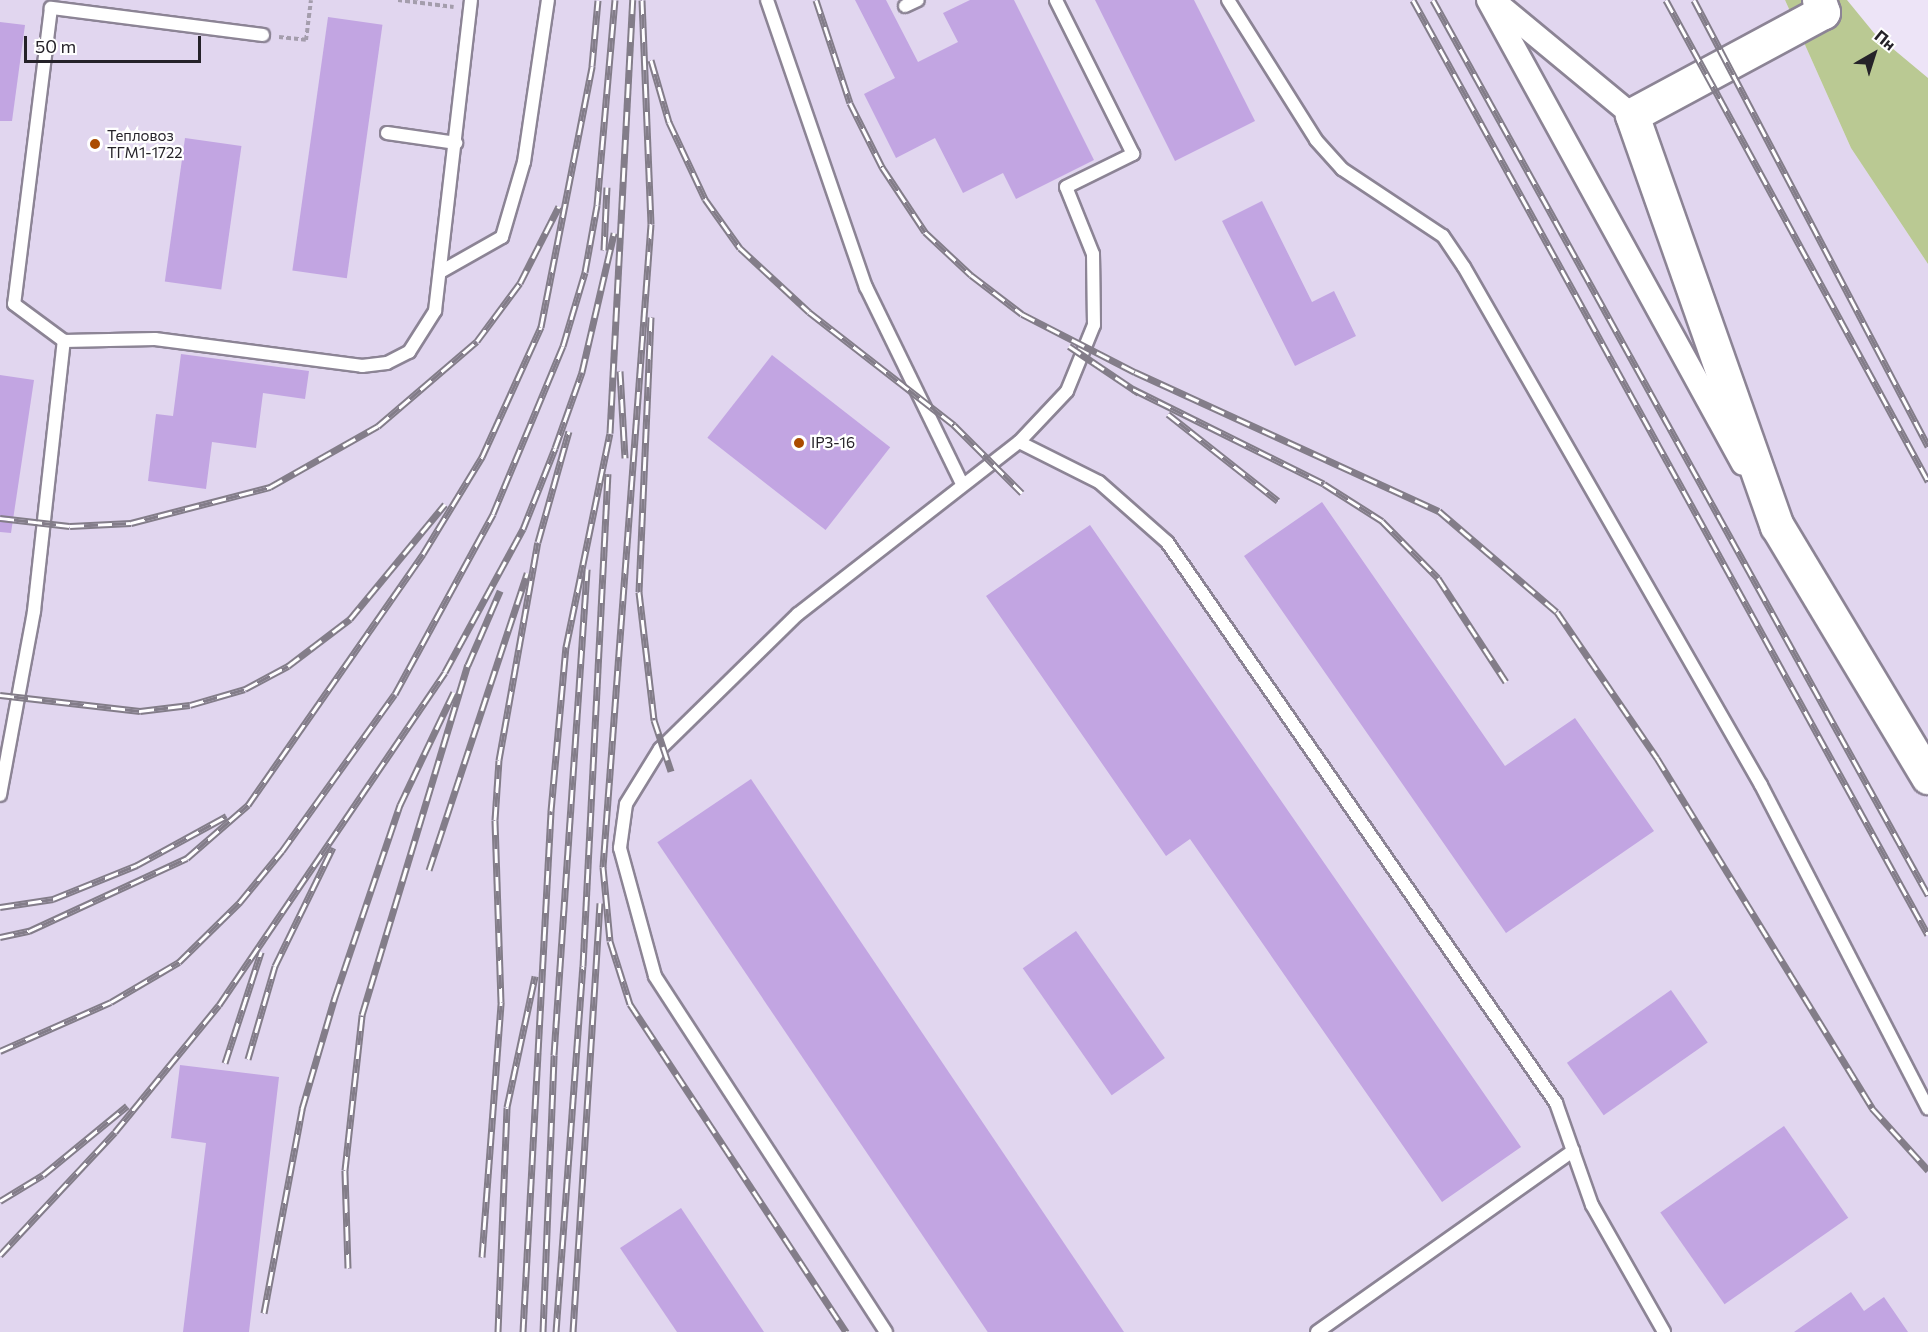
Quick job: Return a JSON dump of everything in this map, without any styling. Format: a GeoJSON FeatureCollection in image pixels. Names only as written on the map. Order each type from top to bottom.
{"type":"FeatureCollection","features":[{"type":"Feature","properties":{"kind":"street"},"geometry":{"type":"LineString","coordinates":[[1488,0],[1777,526],[1928,777]]}},
{"type":"Feature","properties":{"kind":"street"},"geometry":{"type":"LineString","coordinates":[[1493,0],[1632,115],[1777,526]]}},
{"type":"Feature","properties":{"kind":"street"},"geometry":{"type":"LineString","coordinates":[[1632,115],[1827,4]]}},
{"type":"Feature","properties":{"kind":"lane"},"geometry":{"type":"LineString","coordinates":[[442,271],[502,237],[524,162],[548,0]]}},
{"type":"Feature","properties":{"kind":"lane"},"geometry":{"type":"LineString","coordinates":[[767,0],[866,287],[961,482]]}},
{"type":"Feature","properties":{"kind":"lane"},"geometry":{"type":"LineString","coordinates":[[905,6],[918,0]]}},
{"type":"Feature","properties":{"kind":"lane"},"geometry":{"type":"LineString","coordinates":[[886,1332],[656,976],[620,848],[626,804],[660,749],[798,614],[961,482],[1018,442],[1067,391],[1094,325],[1093,254],[1066,187],[1133,154],[1056,0]]}},
{"type":"Feature","properties":{"kind":"lane"},"geometry":{"type":"LineString","coordinates":[[1228,0],[1323,148],[1342,170],[1443,236],[1464,267],[1761,784],[1928,1108]]}},
{"type":"Feature","properties":{"kind":"lane"},"geometry":{"type":"LineString","coordinates":[[263,35],[51,8],[14,304],[64,341],[154,339],[362,366],[387,363],[409,352],[426,334],[442,271],[471,5]]}},
{"type":"Feature","properties":{"kind":"lane"},"geometry":{"type":"LineString","coordinates":[[387,133],[456,142]]}},
{"type":"Feature","properties":{"kind":"lane"},"geometry":{"type":"LineString","coordinates":[[0,795],[34,611],[64,341]]}},
{"type":"Feature","properties":{"kind":"lane"},"geometry":{"type":"LineString","coordinates":[[1018,442],[1099,483],[1167,542],[1556,1103],[1592,1205],[1664,1332]]}},
{"type":"Feature","properties":{"kind":"lane"},"geometry":{"type":"LineString","coordinates":[[1317,1332],[1573,1151]]}},
{"type":"Feature","properties":{"kind":"path"},"geometry":{"type":"LineString","coordinates":[[263,35],[306,40],[311,0]]}},
{"type":"Feature","properties":{"kind":"path"},"geometry":{"type":"LineString","coordinates":[[398,0],[471,5]]}},
{"type":"Feature","properties":{"kind":"shaded area"},"geometry":{"type":"Polygon","coordinates":[[[0,0],[1785,0],[1851,148],[1928,264],[1928,1332],[0,1332],[0,0]]]}},
{"type":"Feature","properties":{"kind":"green space"},"geometry":{"type":"Polygon","coordinates":[[[1785,0],[1847,0],[1874,33],[1928,78],[1928,264],[1851,148],[1785,0]]]}},
{"type":"Feature","properties":{"kind":"building"},"geometry":{"type":"Polygon","coordinates":[[[855,0],[886,0],[918,62],[958,42],[943,13],[970,0],[1014,0],[1094,160],[1016,199],[1003,173],[963,193],[935,138],[896,158],[864,94],[895,78],[855,0]]]}},
{"type":"Feature","properties":{"kind":"building"},"geometry":{"type":"Polygon","coordinates":[[[1095,0],[1194,0],[1255,121],[1175,161],[1095,0]]]}},
{"type":"Feature","properties":{"kind":"building"},"geometry":{"type":"Polygon","coordinates":[[[328,17],[382,25],[347,278],[292,271],[328,17]]]}},
{"type":"Feature","properties":{"kind":"building"},"geometry":{"type":"Polygon","coordinates":[[[0,22],[25,25],[12,121],[0,121],[0,22]]]}},
{"type":"Feature","properties":{"kind":"building"},"geometry":{"type":"Polygon","coordinates":[[[185,138],[241,146],[221,290],[165,282],[185,138]]]}},
{"type":"Feature","properties":{"kind":"building"},"geometry":{"type":"Polygon","coordinates":[[[1262,201],[1312,302],[1334,291],[1356,336],[1295,366],[1222,221],[1262,201]]]}},
{"type":"Feature","properties":{"kind":"building"},"geometry":{"type":"Polygon","coordinates":[[[181,354],[309,371],[305,399],[263,393],[256,448],[212,442],[206,489],[148,481],[156,414],[173,416],[181,354]]]}},
{"type":"Feature","properties":{"kind":"building","name":"ІРЗ-16"},"geometry":{"type":"Polygon","coordinates":[[[772,355],[890,447],[826,530],[707,438],[772,355]]]}},
{"type":"Feature","properties":{"kind":"building"},"geometry":{"type":"Polygon","coordinates":[[[0,375],[34,380],[11,533],[0,532],[0,375]]]}},
{"type":"Feature","properties":{"kind":"building"},"geometry":{"type":"Polygon","coordinates":[[[1322,502],[1505,766],[1575,718],[1654,831],[1506,933],[1244,556],[1322,502]]]}},
{"type":"Feature","properties":{"kind":"building"},"geometry":{"type":"Polygon","coordinates":[[[1090,525],[1521,1147],[1442,1202],[1190,839],[1166,856],[986,596],[1090,525]]]}},
{"type":"Feature","properties":{"kind":"building"},"geometry":{"type":"Polygon","coordinates":[[[751,779],[1124,1332],[988,1332],[657,842],[751,779]]]}},
{"type":"Feature","properties":{"kind":"building"},"geometry":{"type":"Polygon","coordinates":[[[1076,931],[1165,1058],[1112,1095],[1023,968],[1076,931]]]}},
{"type":"Feature","properties":{"kind":"building"},"geometry":{"type":"Polygon","coordinates":[[[1671,990],[1708,1042],[1604,1115],[1567,1063],[1671,990]]]}},
{"type":"Feature","properties":{"kind":"building"},"geometry":{"type":"Polygon","coordinates":[[[180,1065],[279,1077],[249,1332],[183,1332],[206,1143],[171,1138],[180,1065]]]}},
{"type":"Feature","properties":{"kind":"building"},"geometry":{"type":"Polygon","coordinates":[[[1784,1126],[1848,1218],[1725,1304],[1660,1213],[1784,1126]]]}},
{"type":"Feature","properties":{"kind":"building"},"geometry":{"type":"Polygon","coordinates":[[[681,1208],[764,1332],[677,1332],[620,1248],[681,1208]]]}},
{"type":"Feature","properties":{"kind":"building"},"geometry":{"type":"Polygon","coordinates":[[[1851,1292],[1864,1311],[1884,1297],[1908,1332],[1794,1332],[1851,1292]]]}},
{"type":"Feature","properties":{"kind":"railway"},"geometry":{"type":"LineString","coordinates":[[0,937],[29,931],[187,858],[248,805],[423,554],[482,457],[541,327],[592,66],[598,0]]}},
{"type":"Feature","properties":{"kind":"railway"},"geometry":{"type":"LineString","coordinates":[[0,1051],[111,1002],[179,962],[240,902],[282,851],[395,694],[493,514],[563,346],[585,272],[597,205],[615,0]]}},
{"type":"Feature","properties":{"kind":"railway"},"geometry":{"type":"LineString","coordinates":[[523,1332],[551,811],[566,647],[610,433],[633,0]]}},
{"type":"Feature","properties":{"kind":"railway"},"geometry":{"type":"LineString","coordinates":[[642,0],[651,224],[603,867],[610,941],[630,1004],[846,1332]]}},
{"type":"Feature","properties":{"kind":"railway"},"geometry":{"type":"LineString","coordinates":[[816,0],[850,103],[882,167],[925,232],[971,275],[1022,314],[1135,372],[1439,511],[1557,612],[1657,758],[1872,1108],[1928,1170]]}},
{"type":"Feature","properties":{"kind":"railway"},"geometry":{"type":"LineString","coordinates":[[1413,0],[1928,935]]}},
{"type":"Feature","properties":{"kind":"railway"},"geometry":{"type":"LineString","coordinates":[[1433,0],[1928,895]]}},
{"type":"Feature","properties":{"kind":"railway"},"geometry":{"type":"LineString","coordinates":[[1666,0],[1928,481]]}},
{"type":"Feature","properties":{"kind":"railway"},"geometry":{"type":"LineString","coordinates":[[1694,0],[1928,446]]}},
{"type":"Feature","properties":{"kind":"railway"},"geometry":{"type":"LineString","coordinates":[[651,60],[669,122],[705,199],[740,248],[809,312],[954,425],[1022,493]]}},
{"type":"Feature","properties":{"kind":"railway"},"geometry":{"type":"LineString","coordinates":[[604,250],[607,187]]}},
{"type":"Feature","properties":{"kind":"railway"},"geometry":{"type":"LineString","coordinates":[[0,518],[70,526],[131,523],[270,487],[378,426],[477,341],[520,283],[559,206]]}},
{"type":"Feature","properties":{"kind":"railway"},"geometry":{"type":"LineString","coordinates":[[0,1255],[115,1132],[219,1005],[445,672],[523,529],[555,448],[582,372],[614,233]]}},
{"type":"Feature","properties":{"kind":"railway"},"geometry":{"type":"LineString","coordinates":[[651,317],[639,592],[654,720],[671,771]]}},
{"type":"Feature","properties":{"kind":"railway"},"geometry":{"type":"LineString","coordinates":[[1069,346],[1139,393]]}},
{"type":"Feature","properties":{"kind":"railway"},"geometry":{"type":"LineString","coordinates":[[620,371],[625,458]]}},
{"type":"Feature","properties":{"kind":"railway"},"geometry":{"type":"LineString","coordinates":[[1133,389],[1324,484],[1382,521],[1438,578],[1506,682]]}},
{"type":"Feature","properties":{"kind":"railway"},"geometry":{"type":"LineString","coordinates":[[1168,414],[1278,501]]}},
{"type":"Feature","properties":{"kind":"railway"},"geometry":{"type":"LineString","coordinates":[[482,1257],[501,1002],[495,820],[499,760],[538,542],[569,431]]}},
{"type":"Feature","properties":{"kind":"railway"},"geometry":{"type":"LineString","coordinates":[[556,1332],[583,966],[608,474]]}},
{"type":"Feature","properties":{"kind":"railway"},"geometry":{"type":"LineString","coordinates":[[0,695],[140,711],[190,705],[245,689],[288,666],[350,619],[445,504]]}},
{"type":"Feature","properties":{"kind":"railway"},"geometry":{"type":"LineString","coordinates":[[543,1332],[554,1055],[587,569]]}},
{"type":"Feature","properties":{"kind":"railway"},"geometry":{"type":"LineString","coordinates":[[429,870],[527,573]]}},
{"type":"Feature","properties":{"kind":"railway"},"geometry":{"type":"LineString","coordinates":[[348,1268],[345,1170],[362,1015],[468,665],[500,591]]}},
{"type":"Feature","properties":{"kind":"railway"},"geometry":{"type":"LineString","coordinates":[[264,1313],[302,1109],[335,997],[400,805],[454,692]]}},
{"type":"Feature","properties":{"kind":"railway"},"geometry":{"type":"LineString","coordinates":[[0,907],[53,899],[137,865],[227,816]]}},
{"type":"Feature","properties":{"kind":"railway"},"geometry":{"type":"LineString","coordinates":[[248,1059],[275,966],[333,847]]}},
{"type":"Feature","properties":{"kind":"railway"},"geometry":{"type":"LineString","coordinates":[[573,1332],[600,903]]}},
{"type":"Feature","properties":{"kind":"railway"},"geometry":{"type":"LineString","coordinates":[[225,1063],[261,952]]}},
{"type":"Feature","properties":{"kind":"railway"},"geometry":{"type":"LineString","coordinates":[[498,1332],[507,1107],[535,976]]}},
{"type":"Feature","properties":{"kind":"railway"},"geometry":{"type":"LineString","coordinates":[[0,1201],[43,1175],[127,1106]]}},
{"type":"Feature","properties":{"kind":"place","name":"Тепловоз ТГМ1-1722"},"geometry":{"type":"Point","coordinates":[95,144]}},
{"type":"Feature","properties":{"kind":"place","name":"ІРЗ-16"},"geometry":{"type":"Point","coordinates":[799,443]}}]}
